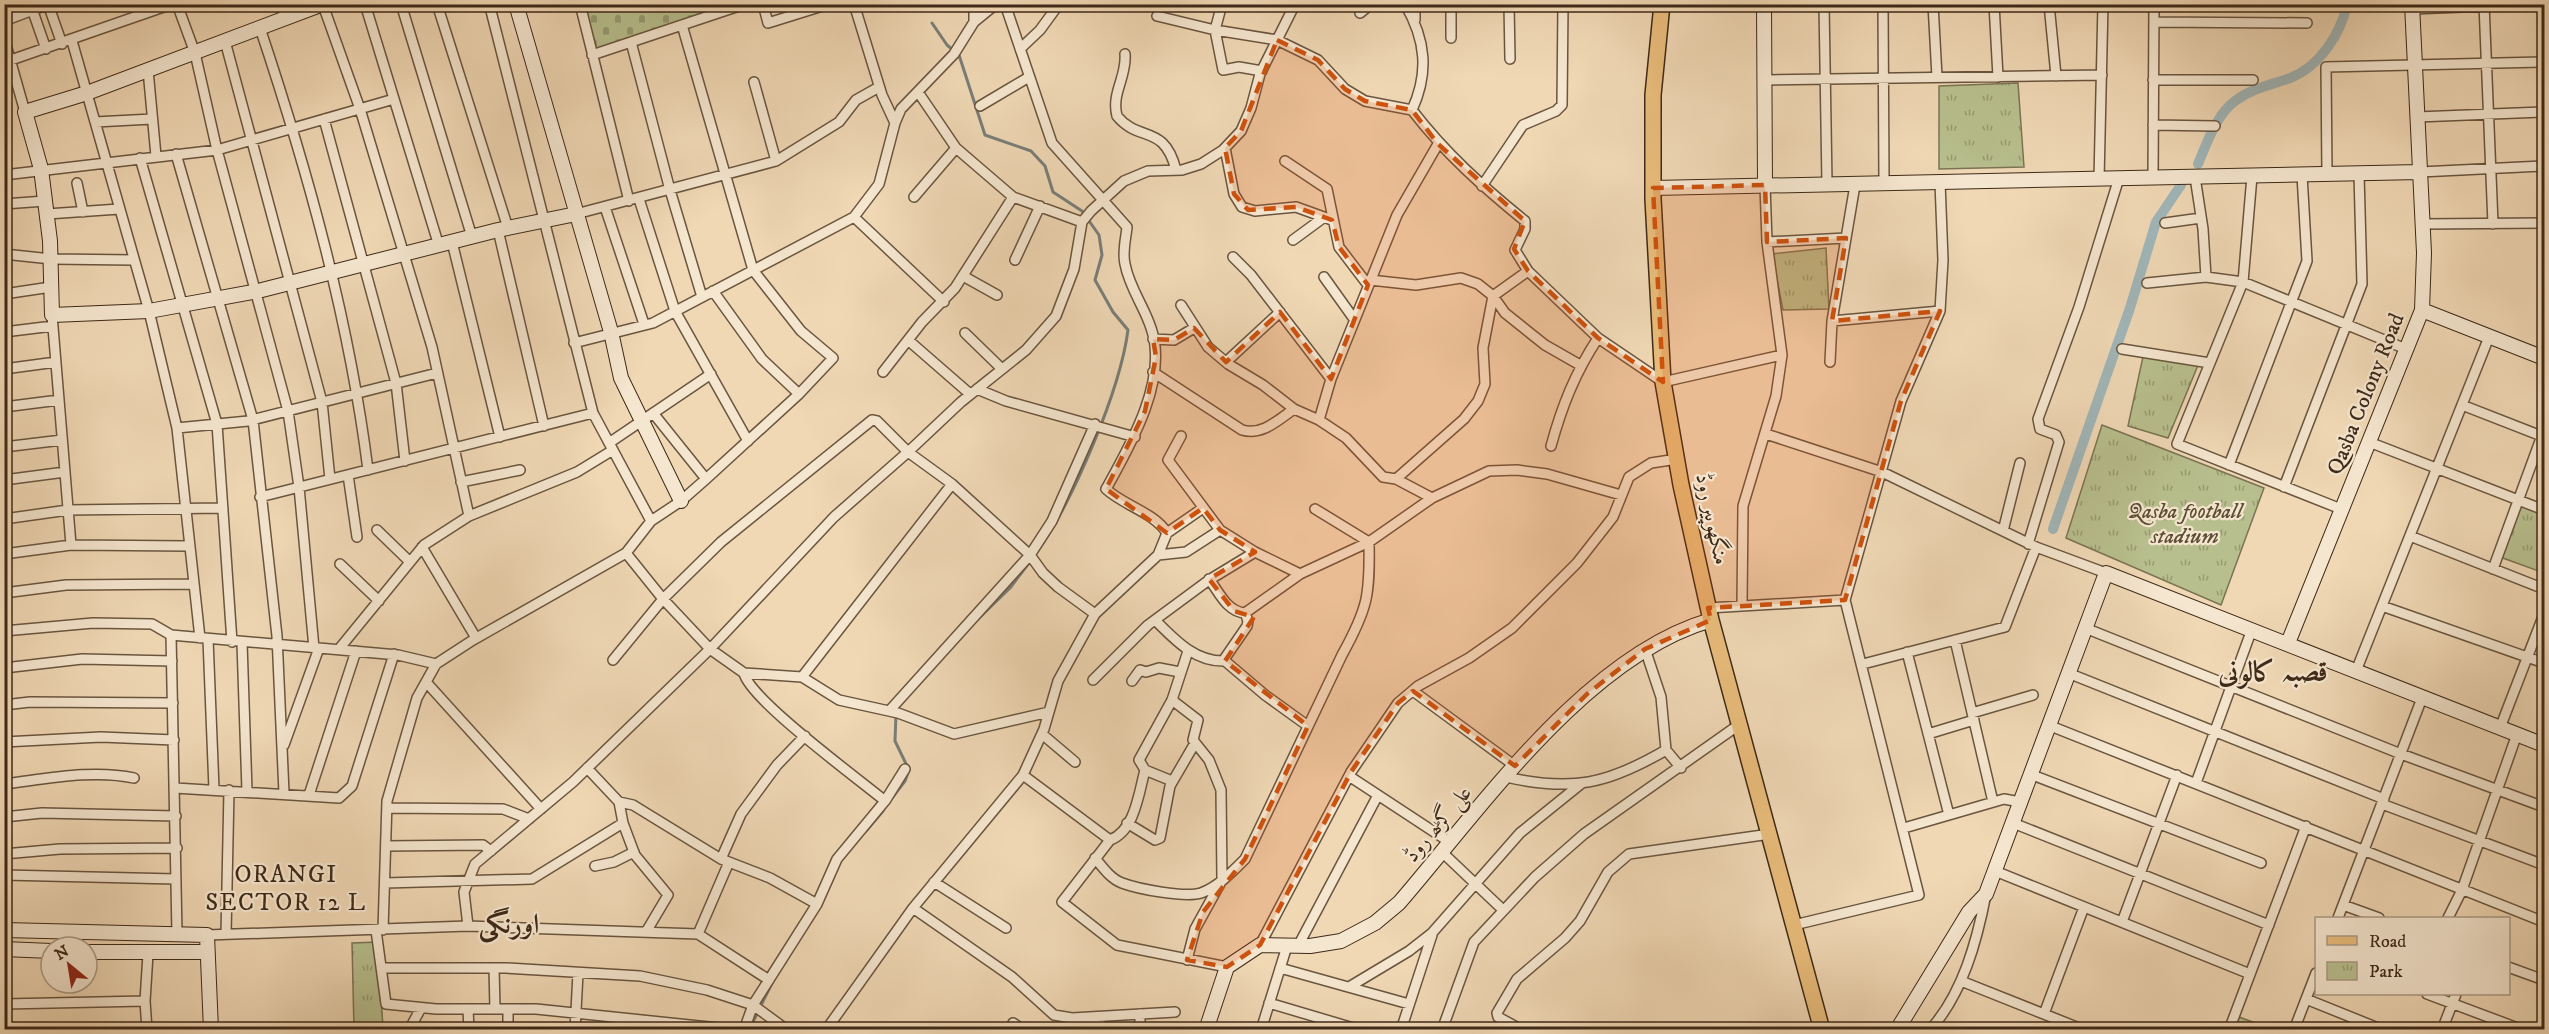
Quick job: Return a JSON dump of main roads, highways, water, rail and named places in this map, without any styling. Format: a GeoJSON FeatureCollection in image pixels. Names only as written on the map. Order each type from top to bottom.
{"type":"FeatureCollection","features":[{"type":"Feature","properties":{"kind":"main road","name":"منگھوپیر روڈ"},"geometry":{"type":"LineString","coordinates":[[1662,4],[1653,95],[1653,188],[1663,382],[1710,614],[1822,1029]]}},
{"type":"Feature","properties":{"kind":"waterway"},"geometry":{"type":"LineString","coordinates":[[2198,164],[2213,130],[2228,107],[2248,93],[2290,78],[2310,66],[2334,38],[2347,4]]}},
{"type":"Feature","properties":{"kind":"waterway"},"geometry":{"type":"LineString","coordinates":[[932,23],[947,45],[959,55],[985,135],[1031,151],[1045,166],[1053,192],[1082,211],[1099,235],[1102,255],[1095,280],[1113,312],[1128,330],[1115,383],[1093,445],[1065,504],[1037,552]]}},
{"type":"Feature","properties":{"kind":"waterway"},"geometry":{"type":"LineString","coordinates":[[2053,529],[2130,308],[2156,222],[2181,185]]}},
{"type":"Feature","properties":{"kind":"waterway"},"geometry":{"type":"LineString","coordinates":[[978,619],[1010,588],[1032,559]]}},
{"type":"Feature","properties":{"kind":"waterway"},"geometry":{"type":"LineString","coordinates":[[892,798],[905,781],[909,770],[895,741],[896,714]]}},
{"type":"Feature","properties":{"kind":"waterway"},"geometry":{"type":"LineString","coordinates":[[866,831],[883,811]]}},
{"type":"Feature","properties":{"kind":"waterway"},"geometry":{"type":"LineString","coordinates":[[749,1030],[773,981]]}},
{"type":"Feature","properties":{"kind":"district","name":"قصبہ کالونی"},"geometry":{"type":"Point","coordinates":[2273,672]}},
{"type":"Feature","properties":{"kind":"district","name":"ORANGI SECTOR 12 L"},"geometry":{"type":"Point","coordinates":[286,889]}},
{"type":"Feature","properties":{"kind":"district","name":"اورنگی"},"geometry":{"type":"Point","coordinates":[509,924]}},
{"type":"Feature","properties":{"kind":"park label","name":"Qasba football stadium"},"geometry":{"type":"Point","coordinates":[2185,524]}}]}
